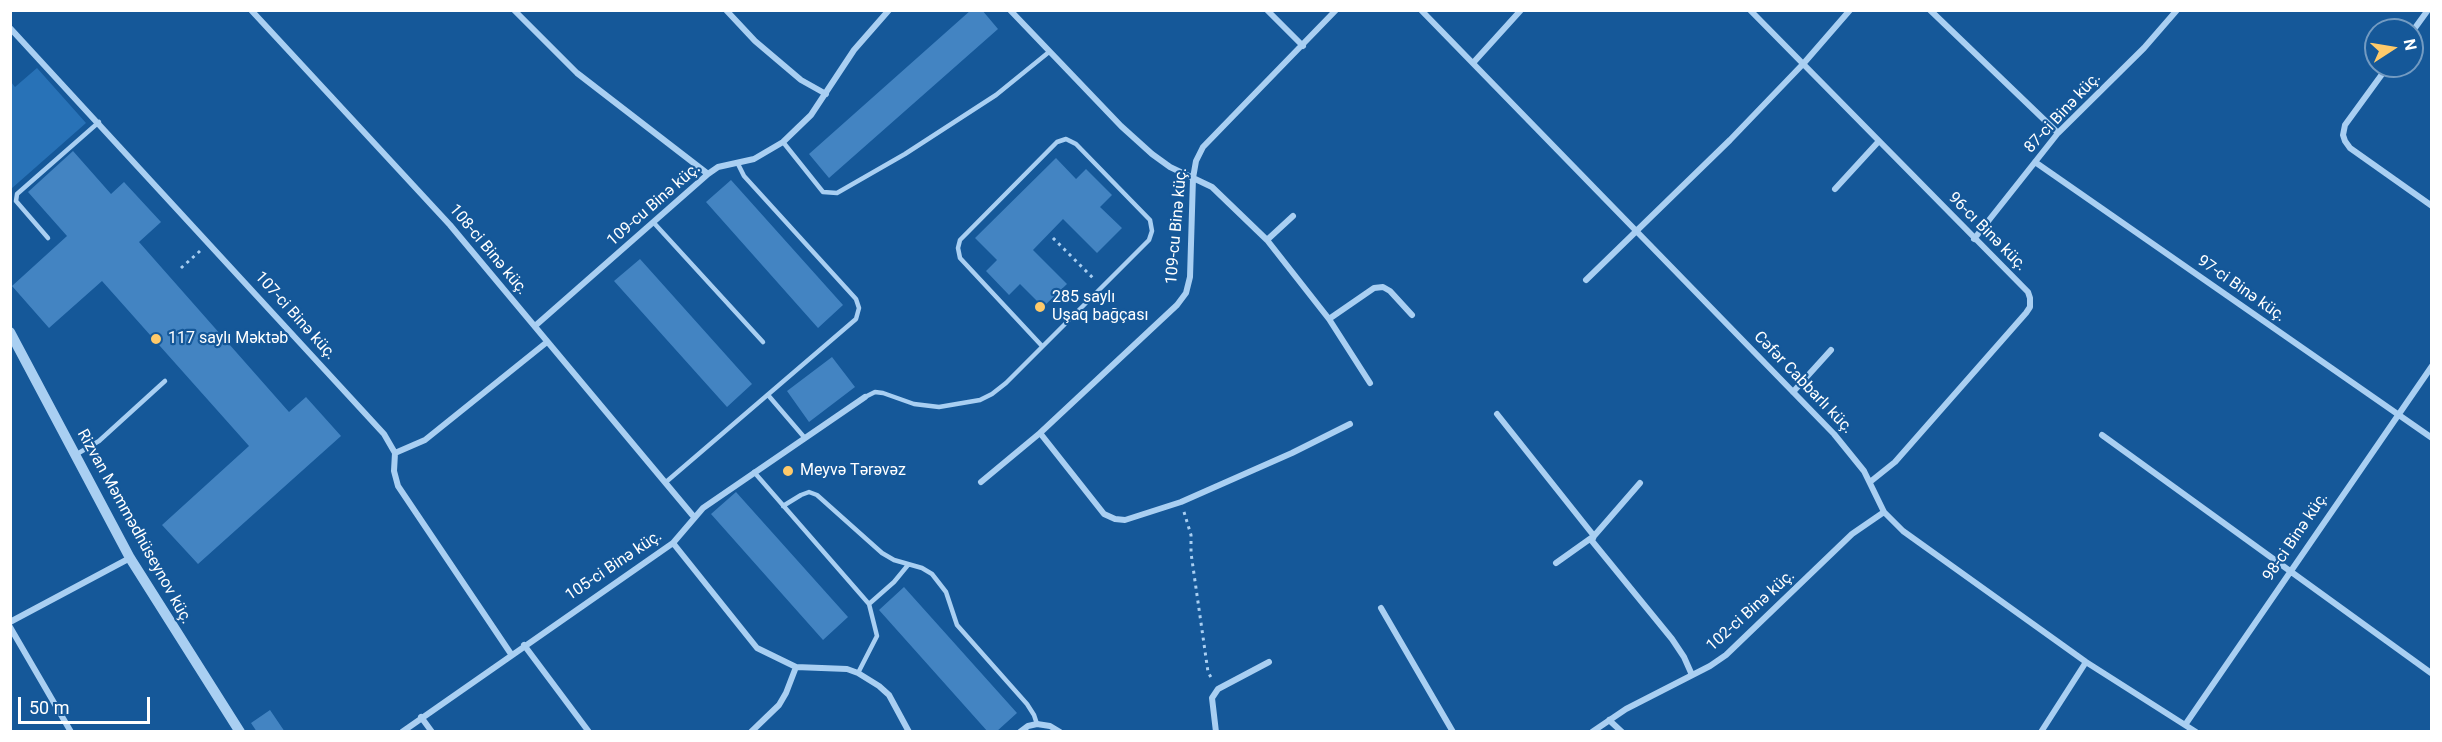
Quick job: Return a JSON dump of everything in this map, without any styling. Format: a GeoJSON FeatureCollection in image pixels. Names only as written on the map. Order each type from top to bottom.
{"type":"FeatureCollection","features":[{"type":"Feature","properties":{"kind":"street","name":"108-ci Binə küç."},"geometry":{"type":"LineString","coordinates":[[251,10],[450,225],[694,517]]}},
{"type":"Feature","properties":{"kind":"street"},"geometry":{"type":"LineString","coordinates":[[514,10],[577,73],[708,174]]}},
{"type":"Feature","properties":{"kind":"street"},"geometry":{"type":"LineString","coordinates":[[726,10],[755,41],[801,80],[826,94]]}},
{"type":"Feature","properties":{"kind":"street","name":"109-cu Binə küç."},"geometry":{"type":"LineString","coordinates":[[535,326],[708,174],[718,167],[754,159],[783,142],[799,128],[826,94],[854,50],[890,10]]}},
{"type":"Feature","properties":{"kind":"street"},"geometry":{"type":"LineString","coordinates":[[1010,10],[1121,126],[1152,154],[1170,167],[1212,186],[1266,240],[1329,319],[1370,383]]}},
{"type":"Feature","properties":{"kind":"street"},"geometry":{"type":"LineString","coordinates":[[1267,10],[1302,46]]}},
{"type":"Feature","properties":{"kind":"street","name":"109-cu Binə küç."},"geometry":{"type":"LineString","coordinates":[[981,482],[1040,434],[1177,305],[1186,293],[1190,278],[1193,178],[1196,160],[1203,147],[1336,10]]}},
{"type":"Feature","properties":{"kind":"street","name":"Cəfər Cabbarlı küç."},"geometry":{"type":"LineString","coordinates":[[1420,10],[1638,231],[1855,457],[1884,512],[1903,531],[2086,662],[2196,732]]}},
{"type":"Feature","properties":{"kind":"street"},"geometry":{"type":"LineString","coordinates":[[1473,63],[1521,10]]}},
{"type":"Feature","properties":{"kind":"street","name":"96-cı Binə küç."},"geometry":{"type":"LineString","coordinates":[[1750,10],[2028,292],[2030,297],[2030,307],[1895,462],[1870,482]]}},
{"type":"Feature","properties":{"kind":"street"},"geometry":{"type":"LineString","coordinates":[[1586,280],[1731,140],[1804,63],[1850,10]]}},
{"type":"Feature","properties":{"kind":"street"},"geometry":{"type":"LineString","coordinates":[[1930,10],[2058,133]]}},
{"type":"Feature","properties":{"kind":"street","name":"87-ci Binə küç."},"geometry":{"type":"LineString","coordinates":[[1974,239],[2058,133],[2144,48],[2176,10]]}},
{"type":"Feature","properties":{"kind":"street","name":"107-ci Binə küç."},"geometry":{"type":"LineString","coordinates":[[10,28],[210,242],[384,434],[395,453],[394,471],[398,486],[511,654]]}},
{"type":"Feature","properties":{"kind":"street"},"geometry":{"type":"LineString","coordinates":[[2379,78],[2345,125],[2344,141],[2350,148],[2432,206]]}},
{"type":"Feature","properties":{"kind":"street"},"geometry":{"type":"LineString","coordinates":[[1835,189],[1879,141]]}},
{"type":"Feature","properties":{"kind":"street","name":"97-ci Binə küç."},"geometry":{"type":"LineString","coordinates":[[2035,162],[2432,438]]}},
{"type":"Feature","properties":{"kind":"street"},"geometry":{"type":"LineString","coordinates":[[1266,240],[1293,216]]}},
{"type":"Feature","properties":{"kind":"street"},"geometry":{"type":"LineString","coordinates":[[1329,319],[1374,288],[1383,287],[1390,291],[1412,315]]}},
{"type":"Feature","properties":{"kind":"street","name":"Rizvan Məmmədhüseynov küç."},"geometry":{"type":"LineString","coordinates":[[10,332],[27,359],[130,558],[240,732]]}},
{"type":"Feature","properties":{"kind":"street"},"geometry":{"type":"LineString","coordinates":[[395,453],[425,440],[548,342]]}},
{"type":"Feature","properties":{"kind":"street"},"geometry":{"type":"LineString","coordinates":[[1793,392],[1830,350]]}},
{"type":"Feature","properties":{"kind":"street","name":"98-ci Binə küç."},"geometry":{"type":"LineString","coordinates":[[2185,725],[2432,366]]}},
{"type":"Feature","properties":{"kind":"street","name":"105-ci Binə küç."},"geometry":{"type":"LineString","coordinates":[[402,732],[673,543],[683,534],[694,517],[753,472],[865,397]]}},
{"type":"Feature","properties":{"kind":"street"},"geometry":{"type":"LineString","coordinates":[[1497,414],[1594,536]]}},
{"type":"Feature","properties":{"kind":"street"},"geometry":{"type":"LineString","coordinates":[[1040,434],[1104,514],[1125,520],[1181,502],[1292,453],[1350,424]]}},
{"type":"Feature","properties":{"kind":"street"},"geometry":{"type":"LineString","coordinates":[[2102,435],[2431,673]]}},
{"type":"Feature","properties":{"kind":"street"},"geometry":{"type":"LineString","coordinates":[[1556,563],[1594,536],[1640,483]]}},
{"type":"Feature","properties":{"kind":"street","name":"102-ci Binə küç."},"geometry":{"type":"LineString","coordinates":[[1592,732],[1626,709],[1726,655],[1852,534],[1884,512]]}},
{"type":"Feature","properties":{"kind":"street"},"geometry":{"type":"LineString","coordinates":[[1594,536],[1592,541],[1672,639],[1692,675]]}},
{"type":"Feature","properties":{"kind":"street"},"geometry":{"type":"LineString","coordinates":[[673,543],[757,648],[796,667],[847,669],[858,673],[889,695],[909,732]]}},
{"type":"Feature","properties":{"kind":"street"},"geometry":{"type":"LineString","coordinates":[[10,622],[130,558]]}},
{"type":"Feature","properties":{"kind":"street"},"geometry":{"type":"LineString","coordinates":[[1381,608],[1453,732]]}},
{"type":"Feature","properties":{"kind":"street"},"geometry":{"type":"LineString","coordinates":[[10,627],[71,732]]}},
{"type":"Feature","properties":{"kind":"street"},"geometry":{"type":"LineString","coordinates":[[524,645],[589,732]]}},
{"type":"Feature","properties":{"kind":"street"},"geometry":{"type":"LineString","coordinates":[[1216,732],[1212,698],[1218,689],[1269,662]]}},
{"type":"Feature","properties":{"kind":"street"},"geometry":{"type":"LineString","coordinates":[[2041,732],[2086,662]]}},
{"type":"Feature","properties":{"kind":"street"},"geometry":{"type":"LineString","coordinates":[[750,732],[779,705],[796,667]]}},
{"type":"Feature","properties":{"kind":"street"},"geometry":{"type":"LineString","coordinates":[[421,717],[432,732]]}},
{"type":"Feature","properties":{"kind":"street"},"geometry":{"type":"LineString","coordinates":[[1609,720],[1622,732]]}},
{"type":"Feature","properties":{"kind":"street"},"geometry":{"type":"LineString","coordinates":[[1020,732],[1028,726],[1037,724],[1050,726],[1060,732]]}},
{"type":"Feature","properties":{"kind":"lane"},"geometry":{"type":"LineString","coordinates":[[783,142],[823,192],[837,193],[905,154],[996,95],[1049,52]]}},
{"type":"Feature","properties":{"kind":"lane"},"geometry":{"type":"LineString","coordinates":[[48,238],[16,201],[17,194],[99,122]]}},
{"type":"Feature","properties":{"kind":"lane"},"geometry":{"type":"LineString","coordinates":[[865,397],[876,392],[914,404],[939,407],[980,400],[992,394],[1006,382],[1149,240],[1152,231],[1150,220],[1076,144],[1066,139],[1057,142],[1049,150],[960,240],[958,248],[960,258],[1042,346]]}},
{"type":"Feature","properties":{"kind":"lane"},"geometry":{"type":"LineString","coordinates":[[666,482],[856,319],[859,308],[856,299],[744,176],[738,164]]}},
{"type":"Feature","properties":{"kind":"lane"},"geometry":{"type":"LineString","coordinates":[[654,223],[763,342]]}},
{"type":"Feature","properties":{"kind":"lane"},"geometry":{"type":"LineString","coordinates":[[75,455],[99,441],[165,381]]}},
{"type":"Feature","properties":{"kind":"lane"},"geometry":{"type":"LineString","coordinates":[[768,395],[804,437]]}},
{"type":"Feature","properties":{"kind":"lane"},"geometry":{"type":"LineString","coordinates":[[753,472],[869,604],[877,636],[858,673]]}},
{"type":"Feature","properties":{"kind":"lane"},"geometry":{"type":"LineString","coordinates":[[783,506],[809,492],[817,495],[882,553],[922,568],[939,582],[946,592],[957,625],[1027,704],[1037,724]]}},
{"type":"Feature","properties":{"kind":"lane"},"geometry":{"type":"LineString","coordinates":[[869,604],[894,582],[908,564]]}},
{"type":"Feature","properties":{"kind":"path"},"geometry":{"type":"LineString","coordinates":[[1053,238],[1101,287]]}},
{"type":"Feature","properties":{"kind":"path"},"geometry":{"type":"LineString","coordinates":[[181,268],[210,242]]}},
{"type":"Feature","properties":{"kind":"path"},"geometry":{"type":"LineString","coordinates":[[1181,502],[1191,535],[1191,553],[1208,672],[1218,689]]}},
{"type":"Feature","properties":{"kind":"shaded area"},"geometry":{"type":"Polygon","coordinates":[[[37,68],[86,123],[11,189],[11,82],[15,87],[37,68]]]}},
{"type":"Feature","properties":{"kind":"building"},"geometry":{"type":"Polygon","coordinates":[[[971,10],[982,10],[998,29],[829,178],[809,154],[971,10]]]}},
{"type":"Feature","properties":{"kind":"building"},"geometry":{"type":"Polygon","coordinates":[[[73,151],[111,194],[124,182],[161,222],[139,242],[289,412],[306,397],[341,436],[198,564],[162,525],[249,446],[102,281],[49,328],[12,286],[67,236],[28,192],[73,151]]]}},
{"type":"Feature","properties":{"kind":"building"},"geometry":{"type":"Polygon","coordinates":[[[1056,158],[1076,179],[1086,169],[1112,195],[1100,207],[1122,228],[1097,253],[1063,219],[1033,250],[1067,284],[1043,307],[1020,284],[1009,295],[986,271],[997,260],[975,238],[1056,158]]]}},
{"type":"Feature","properties":{"kind":"building"},"geometry":{"type":"Polygon","coordinates":[[[731,180],[843,305],[818,328],[706,202],[731,180]]]}},
{"type":"Feature","properties":{"kind":"building"},"geometry":{"type":"Polygon","coordinates":[[[640,259],[752,384],[727,407],[614,281],[640,259]]]}},
{"type":"Feature","properties":{"kind":"building"},"geometry":{"type":"Polygon","coordinates":[[[832,357],[855,387],[809,422],[787,391],[832,357]]]}},
{"type":"Feature","properties":{"kind":"building"},"geometry":{"type":"Polygon","coordinates":[[[736,492],[848,617],[823,640],[711,514],[736,492]]]}},
{"type":"Feature","properties":{"kind":"building"},"geometry":{"type":"Polygon","coordinates":[[[904,587],[1017,713],[996,732],[988,732],[879,610],[904,587]]]}},
{"type":"Feature","properties":{"kind":"building"},"geometry":{"type":"Polygon","coordinates":[[[270,710],[285,732],[257,732],[251,723],[270,710]]]}},
{"type":"Feature","properties":{"kind":"place","name":"285 saylı Uşaq bağçası"},"geometry":{"type":"Point","coordinates":[1040,307]}},
{"type":"Feature","properties":{"kind":"place","name":"117 saylı Məktəb"},"geometry":{"type":"Point","coordinates":[156,339]}},
{"type":"Feature","properties":{"kind":"place","name":"Meyvə Tərəvəz"},"geometry":{"type":"Point","coordinates":[788,471]}}]}
